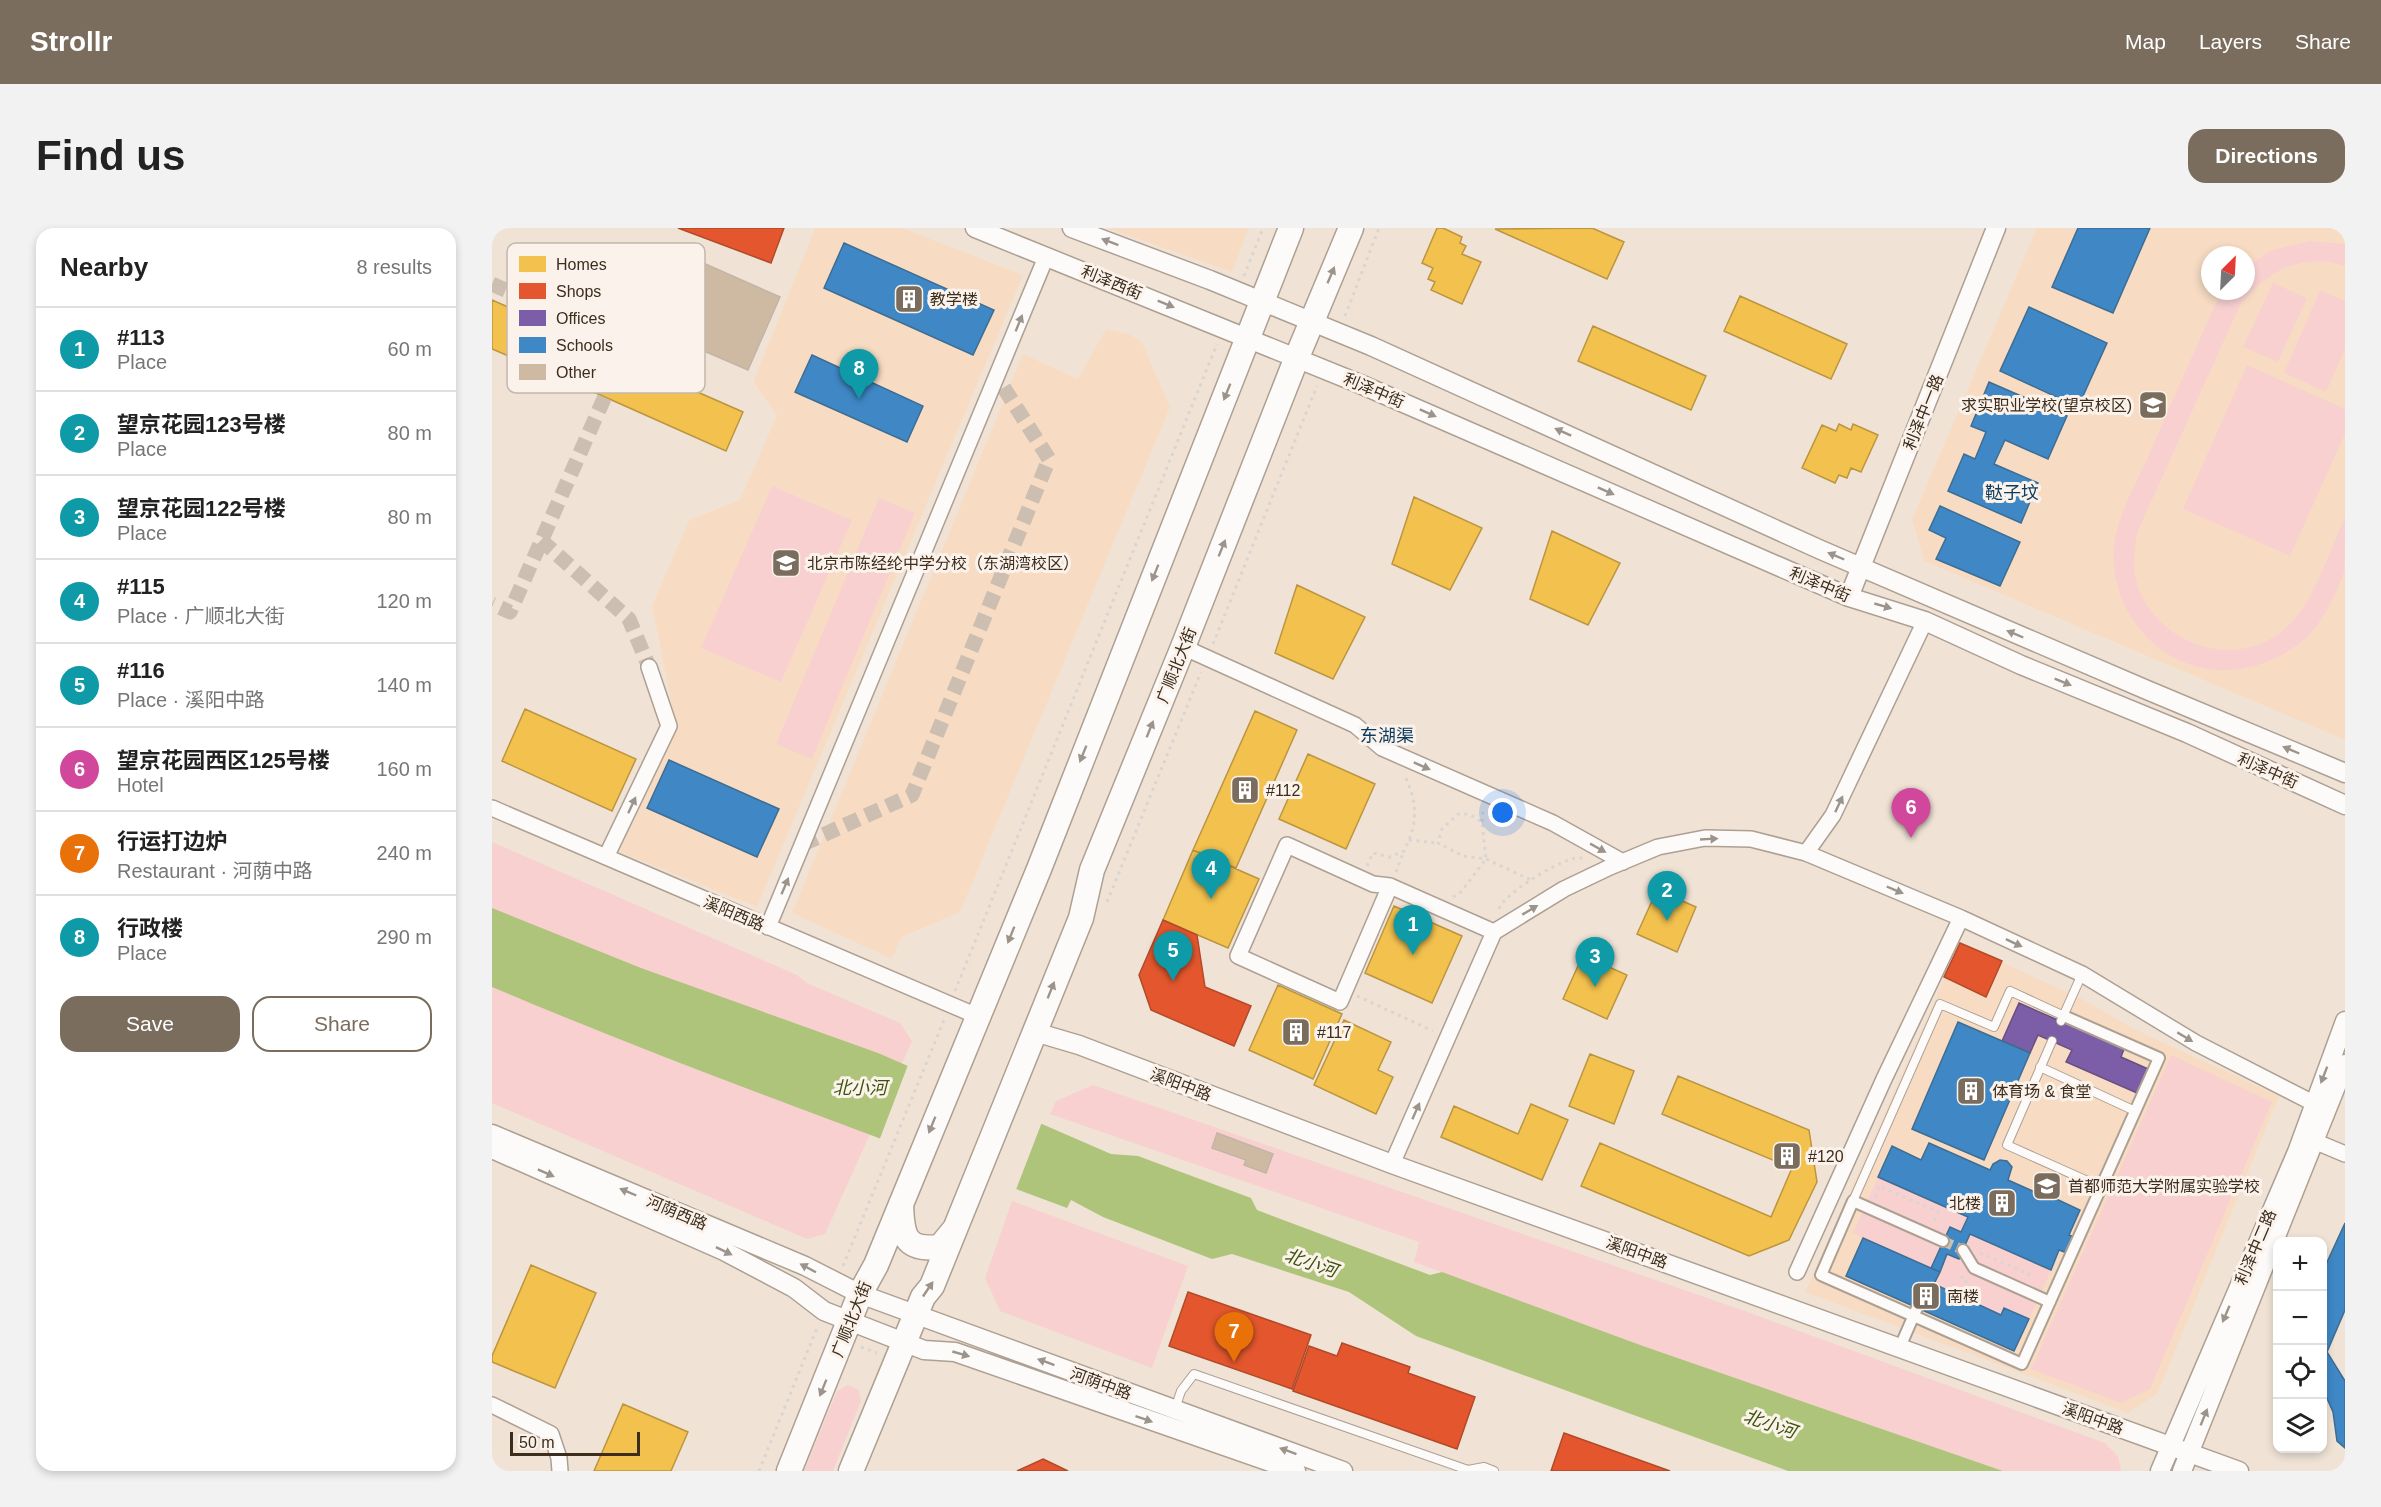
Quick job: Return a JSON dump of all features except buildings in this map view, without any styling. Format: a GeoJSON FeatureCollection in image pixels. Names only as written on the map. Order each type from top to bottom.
{"type":"FeatureCollection","features":[{"type":"Feature","properties":{"kind":"main road"},"geometry":{"type":"LineString","coordinates":[[977,1016],[1039,869],[1291,228]]}},
{"type":"Feature","properties":{"kind":"main road","name":"广顺北大街"},"geometry":{"type":"LineString","coordinates":[[958,1224],[1081,918],[1092,870],[1311,322],[1351,228]]}},
{"type":"Feature","properties":{"kind":"main road","name":"广顺北大街"},"geometry":{"type":"LineString","coordinates":[[789,1471],[860,1294],[876,1265],[977,1016]]}},
{"type":"Feature","properties":{"kind":"main road"},"geometry":{"type":"LineString","coordinates":[[901,1202],[902,1227],[908,1241],[917,1248],[940,1247],[958,1224]]}},
{"type":"Feature","properties":{"kind":"main road"},"geometry":{"type":"LineString","coordinates":[[851,1471],[923,1296],[932,1286],[958,1224]]}},
{"type":"Feature","properties":{"kind":"street","name":"利泽西街"},"geometry":{"type":"LineString","coordinates":[[975,228],[1248,337]]}},
{"type":"Feature","properties":{"kind":"street"},"geometry":{"type":"LineString","coordinates":[[1072,228],[1262,302]]}},
{"type":"Feature","properties":{"kind":"street","name":"利泽中一路"},"geometry":{"type":"LineString","coordinates":[[1849,597],[1996,228]]}},
{"type":"Feature","properties":{"kind":"street"},"geometry":{"type":"LineString","coordinates":[[768,927],[1046,256]]}},
{"type":"Feature","properties":{"kind":"street","name":"利泽中街"},"geometry":{"type":"LineString","coordinates":[[1262,302],[1414,366],[1861,567],[2345,773]]}},
{"type":"Feature","properties":{"kind":"street","name":"利泽中街"},"geometry":{"type":"LineString","coordinates":[[1248,337],[1849,597],[1925,621],[2021,665],[2187,733],[2345,805]]}},
{"type":"Feature","properties":{"kind":"street"},"geometry":{"type":"LineString","coordinates":[[1806,853],[1833,815],[1925,621]]}},
{"type":"Feature","properties":{"kind":"street"},"geometry":{"type":"LineString","coordinates":[[1183,647],[1355,725],[1382,748],[1553,824],[1623,862]]}},
{"type":"Feature","properties":{"kind":"street"},"geometry":{"type":"LineString","coordinates":[[606,857],[669,726],[649,668]]}},
{"type":"Feature","properties":{"kind":"street","name":"溪阳西路"},"geometry":{"type":"LineString","coordinates":[[492,808],[977,1016]]}},
{"type":"Feature","properties":{"kind":"street"},"geometry":{"type":"LineString","coordinates":[[1392,1164],[1493,931],[1564,889],[1623,862],[1658,848],[1705,838],[1751,839],[1806,853],[1961,918],[2082,974],[2196,1044],[2319,1107]]}},
{"type":"Feature","properties":{"kind":"street"},"geometry":{"type":"LineString","coordinates":[[1390,886],[1340,1002],[1238,956],[1287,845],[1361,879],[1373,884],[1390,886],[1493,931]]}},
{"type":"Feature","properties":{"kind":"street"},"geometry":{"type":"LineString","coordinates":[[1797,1272],[1884,1079],[1961,918]]}},
{"type":"Feature","properties":{"kind":"street"},"geometry":{"type":"LineString","coordinates":[[1943,1241],[1853,1201],[1821,1275],[1915,1312],[2022,1364],[2158,1058],[2062,1018]]}},
{"type":"Feature","properties":{"kind":"street","name":"利泽中二路"},"geometry":{"type":"LineString","coordinates":[[2182,1471],[2314,1141],[2319,1107],[2345,1021]]}},
{"type":"Feature","properties":{"kind":"street","name":"溪阳中路"},"geometry":{"type":"LineString","coordinates":[[1035,1032],[1079,1045],[1392,1164],[2239,1471]]}},
{"type":"Feature","properties":{"kind":"street","name":"利泽中二路"},"geometry":{"type":"LineString","coordinates":[[2160,1471],[2297,1152],[2319,1107],[2345,1064]]}},
{"type":"Feature","properties":{"kind":"street","name":"河荫西路"},"geometry":{"type":"LineString","coordinates":[[492,1134],[805,1266],[860,1294]]}},
{"type":"Feature","properties":{"kind":"street"},"geometry":{"type":"LineString","coordinates":[[2314,1141],[2345,1154]]}},
{"type":"Feature","properties":{"kind":"street","name":"河荫西路"},"geometry":{"type":"LineString","coordinates":[[492,1149],[724,1251],[794,1288],[824,1311],[904,1342]]}},
{"type":"Feature","properties":{"kind":"street"},"geometry":{"type":"LineString","coordinates":[[1963,1250],[1974,1268],[2050,1302]]}},
{"type":"Feature","properties":{"kind":"street","name":"河荫中路"},"geometry":{"type":"LineString","coordinates":[[860,1294],[1343,1471]]}},
{"type":"Feature","properties":{"kind":"street"},"geometry":{"type":"LineString","coordinates":[[1900,1347],[1915,1312]]}},
{"type":"Feature","properties":{"kind":"street","name":"河荫中路"},"geometry":{"type":"LineString","coordinates":[[904,1342],[924,1350],[956,1352],[1296,1471]]}},
{"type":"Feature","properties":{"kind":"street"},"geometry":{"type":"LineString","coordinates":[[492,1406],[551,1434],[559,1458],[560,1471]]}},
{"type":"Feature","properties":{"kind":"lane"},"geometry":{"type":"LineString","coordinates":[[1853,1201],[1940,1004],[1995,1026],[2010,991],[2062,1018],[2082,974]]}},
{"type":"Feature","properties":{"kind":"lane"},"geometry":{"type":"LineString","coordinates":[[2052,1041],[2007,1145],[2101,1187]]}},
{"type":"Feature","properties":{"kind":"lane"},"geometry":{"type":"LineString","coordinates":[[2040,1067],[2135,1111]]}},
{"type":"Feature","properties":{"kind":"lane"},"geometry":{"type":"LineString","coordinates":[[1174,1410],[1181,1391],[1194,1374],[1468,1470],[1484,1467],[1494,1471]]}},
{"type":"Feature","properties":{"kind":"path"},"geometry":{"type":"LineString","coordinates":[[1238,291],[1263,228]]}},
{"type":"Feature","properties":{"kind":"path"},"geometry":{"type":"LineString","coordinates":[[888,1159],[1223,327]]}},
{"type":"Feature","properties":{"kind":"path"},"geometry":{"type":"LineString","coordinates":[[1390,886],[1409,840],[1415,817],[1414,797],[1394,754]]}},
{"type":"Feature","properties":{"kind":"path"},"geometry":{"type":"LineString","coordinates":[[1438,843],[1442,829],[1458,814],[1469,814],[1482,822],[1486,859],[1461,892],[1439,906]]}},
{"type":"Feature","properties":{"kind":"path"},"geometry":{"type":"LineString","coordinates":[[1409,840],[1438,843],[1463,856],[1486,859],[1531,880]]}},
{"type":"Feature","properties":{"kind":"path"},"geometry":{"type":"LineString","coordinates":[[1361,879],[1373,853],[1390,857],[1404,851]]}},
{"type":"Feature","properties":{"kind":"path"},"geometry":{"type":"LineString","coordinates":[[1493,931],[1501,902],[1531,880],[1568,860],[1608,854]]}},
{"type":"Feature","properties":{"kind":"path"},"geometry":{"type":"LineString","coordinates":[[1345,991],[1448,1037]]}},
{"type":"Feature","properties":{"kind":"path"},"geometry":{"type":"LineString","coordinates":[[1869,1209],[1880,1186],[1938,1212],[1929,1235]]}},
{"type":"Feature","properties":{"kind":"shaded area","name":"北京市陈经纶中学分校（东湖湾校区）"},"geometry":{"type":"Polygon","coordinates":[[[815,228],[902,228],[1023,275],[757,907],[619,852],[677,731],[652,606],[689,520],[740,500],[777,415],[753,382],[815,228]]]}},
{"type":"Feature","properties":{"kind":"shaded area"},"geometry":{"type":"Polygon","coordinates":[[[1107,228],[1249,228],[1232,272],[1107,228]]]}},
{"type":"Feature","properties":{"kind":"shaded area","name":"求实职业学校(望京校区)"},"geometry":{"type":"Polygon","coordinates":[[[2037,228],[2345,228],[2345,740],[1924,561],[1912,519],[2037,228]]]}},
{"type":"Feature","properties":{"kind":"shaded area"},"geometry":{"type":"Polygon","coordinates":[[[2310,241],[2345,244],[2345,266],[2314,261],[2300,263],[2275,274],[2255,289],[2255,261],[2272,250],[2310,241]]]}},
{"type":"Feature","properties":{"kind":"shaded area"},"geometry":{"type":"Polygon","coordinates":[[[2273,283],[2307,298],[2278,362],[2243,347],[2273,283]]]}},
{"type":"Feature","properties":{"kind":"shaded area"},"geometry":{"type":"Polygon","coordinates":[[[2320,290],[2345,301],[2345,349],[2326,392],[2284,373],[2320,290]]]}},
{"type":"Feature","properties":{"kind":"shaded area"},"geometry":{"type":"Polygon","coordinates":[[[2218,300],[2244,300],[2137,533],[2135,570],[2137,585],[2152,612],[2168,628],[2187,640],[2208,648],[2230,650],[2251,647],[2272,638],[2291,623],[2307,601],[2345,517],[2344,572],[2333,598],[2312,632],[2286,653],[2264,663],[2241,669],[2219,670],[2196,667],[2175,658],[2155,645],[2138,627],[2126,609],[2118,588],[2113,557],[2116,535],[2128,500],[2218,300]]]}},
{"type":"Feature","properties":{"kind":"shaded area"},"geometry":{"type":"Polygon","coordinates":[[[1106,329],[1129,334],[1142,342],[1170,407],[960,912],[902,937],[892,959],[792,913],[1023,354],[1078,379],[1106,329]]]}},
{"type":"Feature","properties":{"kind":"shaded area"},"geometry":{"type":"Polygon","coordinates":[[[2247,365],[2345,409],[2345,434],[2290,556],[2183,509],[2247,365]]]}},
{"type":"Feature","properties":{"kind":"shaded area"},"geometry":{"type":"Polygon","coordinates":[[[772,486],[852,520],[781,682],[701,648],[772,486]]]}},
{"type":"Feature","properties":{"kind":"shaded area"},"geometry":{"type":"Polygon","coordinates":[[[879,498],[915,513],[812,759],[776,744],[879,498]]]}},
{"type":"Feature","properties":{"kind":"shaded area"},"geometry":{"type":"Polygon","coordinates":[[[492,842],[797,975],[807,983],[900,1023],[912,1041],[825,1234],[807,1239],[492,1103],[492,842]]]}},
{"type":"Feature","properties":{"kind":"shaded area","name":"首都师范大学附属实验学校"},"geometry":{"type":"Polygon","coordinates":[[[1960,943],[2084,1000],[2134,1029],[2279,1096],[2158,1393],[2128,1413],[1805,1292],[1960,943]]]}},
{"type":"Feature","properties":{"kind":"shaded area"},"geometry":{"type":"Polygon","coordinates":[[[2171,1055],[2272,1102],[2150,1389],[2121,1403],[2031,1369],[2171,1055]]]}},
{"type":"Feature","properties":{"kind":"shaded area"},"geometry":{"type":"Polygon","coordinates":[[[1093,1085],[1742,1310],[2105,1443],[2118,1456],[2121,1471],[2003,1471],[1643,1346],[1414,1262],[1419,1242],[1050,1114],[1056,1101],[1093,1085]]]}},
{"type":"Feature","properties":{"kind":"shaded area"},"geometry":{"type":"Polygon","coordinates":[[[1878,1177],[1968,1217],[1961,1232],[1949,1227],[1931,1268],[1853,1233],[1878,1177]]]}},
{"type":"Feature","properties":{"kind":"shaded area"},"geometry":{"type":"Polygon","coordinates":[[[1012,1201],[1188,1266],[1152,1368],[1000,1311],[985,1278],[1012,1201]]]}},
{"type":"Feature","properties":{"kind":"shaded area"},"geometry":{"type":"Polygon","coordinates":[[[1970,1234],[2051,1270],[2029,1319],[2005,1308],[2001,1315],[1934,1284],[1947,1254],[1959,1259],[1970,1234]]]}},
{"type":"Feature","properties":{"kind":"shaded area"},"geometry":{"type":"Polygon","coordinates":[[[848,1385],[859,1390],[861,1401],[833,1471],[804,1471],[837,1391],[848,1385]]]}},
{"type":"Feature","properties":{"kind":"water","name":"北小河"},"geometry":{"type":"Polygon","coordinates":[[[492,908],[641,968],[878,1053],[1111,1154],[1138,1156],[1251,1198],[1257,1210],[1430,1275],[1442,1272],[1643,1346],[2003,1471],[1788,1471],[1416,1336],[1349,1292],[1232,1254],[1212,1259],[1103,1217],[1071,1200],[1067,1208],[851,1128],[563,1017],[492,987],[492,908]]]}},
{"type":"Feature","properties":{"kind":"pier"},"geometry":{"type":"Polygon","coordinates":[[[908,1065],[1042,1122],[1015,1192],[879,1141],[908,1065]]]}},
{"type":"Feature","properties":{"kind":"tunnel"},"geometry":{"type":"LineString","coordinates":[[492,284],[507,291]]}},
{"type":"Feature","properties":{"kind":"tunnel"},"geometry":{"type":"LineString","coordinates":[[803,844],[912,795],[1049,459],[997,377]]}},
{"type":"Feature","properties":{"kind":"tunnel"},"geometry":{"type":"LineString","coordinates":[[492,604],[510,612],[606,393]]}},
{"type":"Feature","properties":{"kind":"tunnel"},"geometry":{"type":"LineString","coordinates":[[541,540],[629,619],[649,667]]}},
{"type":"Feature","properties":{"kind":"tunnel"},"geometry":{"type":"LineString","coordinates":[[1943,1241],[1963,1250]]}},
{"type":"Feature","properties":{"kind":"place","name":"教学楼"},"geometry":{"type":"Point","coordinates":[909,299]}},
{"type":"Feature","properties":{"kind":"place","name":"行政楼"},"geometry":{"type":"Point","coordinates":[859,399]}},
{"type":"Feature","properties":{"kind":"place","name":"求实职业学校(望京校区)"},"geometry":{"type":"Point","coordinates":[2153,405]}},
{"type":"Feature","properties":{"kind":"place","name":"北京市陈经纶中学分校（东湖湾校区）"},"geometry":{"type":"Point","coordinates":[786,563]}},
{"type":"Feature","properties":{"kind":"place","name":"#112"},"geometry":{"type":"Point","coordinates":[1245,790]}},
{"type":"Feature","properties":{"kind":"place","name":"望京花园西区125号楼"},"geometry":{"type":"Point","coordinates":[1911,838]}},
{"type":"Feature","properties":{"kind":"place","name":"#115"},"geometry":{"type":"Point","coordinates":[1211,899]}},
{"type":"Feature","properties":{"kind":"place","name":"望京花园123号楼"},"geometry":{"type":"Point","coordinates":[1667,921]}},
{"type":"Feature","properties":{"kind":"place","name":"#113"},"geometry":{"type":"Point","coordinates":[1413,955]}},
{"type":"Feature","properties":{"kind":"place","name":"#116"},"geometry":{"type":"Point","coordinates":[1173,981]}},
{"type":"Feature","properties":{"kind":"place","name":"望京花园122号楼"},"geometry":{"type":"Point","coordinates":[1595,987]}},
{"type":"Feature","properties":{"kind":"place","name":"#117"},"geometry":{"type":"Point","coordinates":[1296,1032]}},
{"type":"Feature","properties":{"kind":"place","name":"体育场 & 食堂"},"geometry":{"type":"Point","coordinates":[1971,1091]}},
{"type":"Feature","properties":{"kind":"place","name":"#120"},"geometry":{"type":"Point","coordinates":[1787,1156]}},
{"type":"Feature","properties":{"kind":"place","name":"首都师范大学附属实验学校"},"geometry":{"type":"Point","coordinates":[2047,1186]}},
{"type":"Feature","properties":{"kind":"place","name":"北楼"},"geometry":{"type":"Point","coordinates":[2002,1203]}},
{"type":"Feature","properties":{"kind":"place","name":"南楼"},"geometry":{"type":"Point","coordinates":[1926,1296]}},
{"type":"Feature","properties":{"kind":"place","name":"行运打边炉"},"geometry":{"type":"Point","coordinates":[1234,1362]}},
{"type":"Feature","properties":{"kind":"district","name":"鞑子坟"},"geometry":{"type":"Point","coordinates":[2012,493]}},
{"type":"Feature","properties":{"kind":"district","name":"东湖渠"},"geometry":{"type":"Point","coordinates":[1387,736]}}]}
